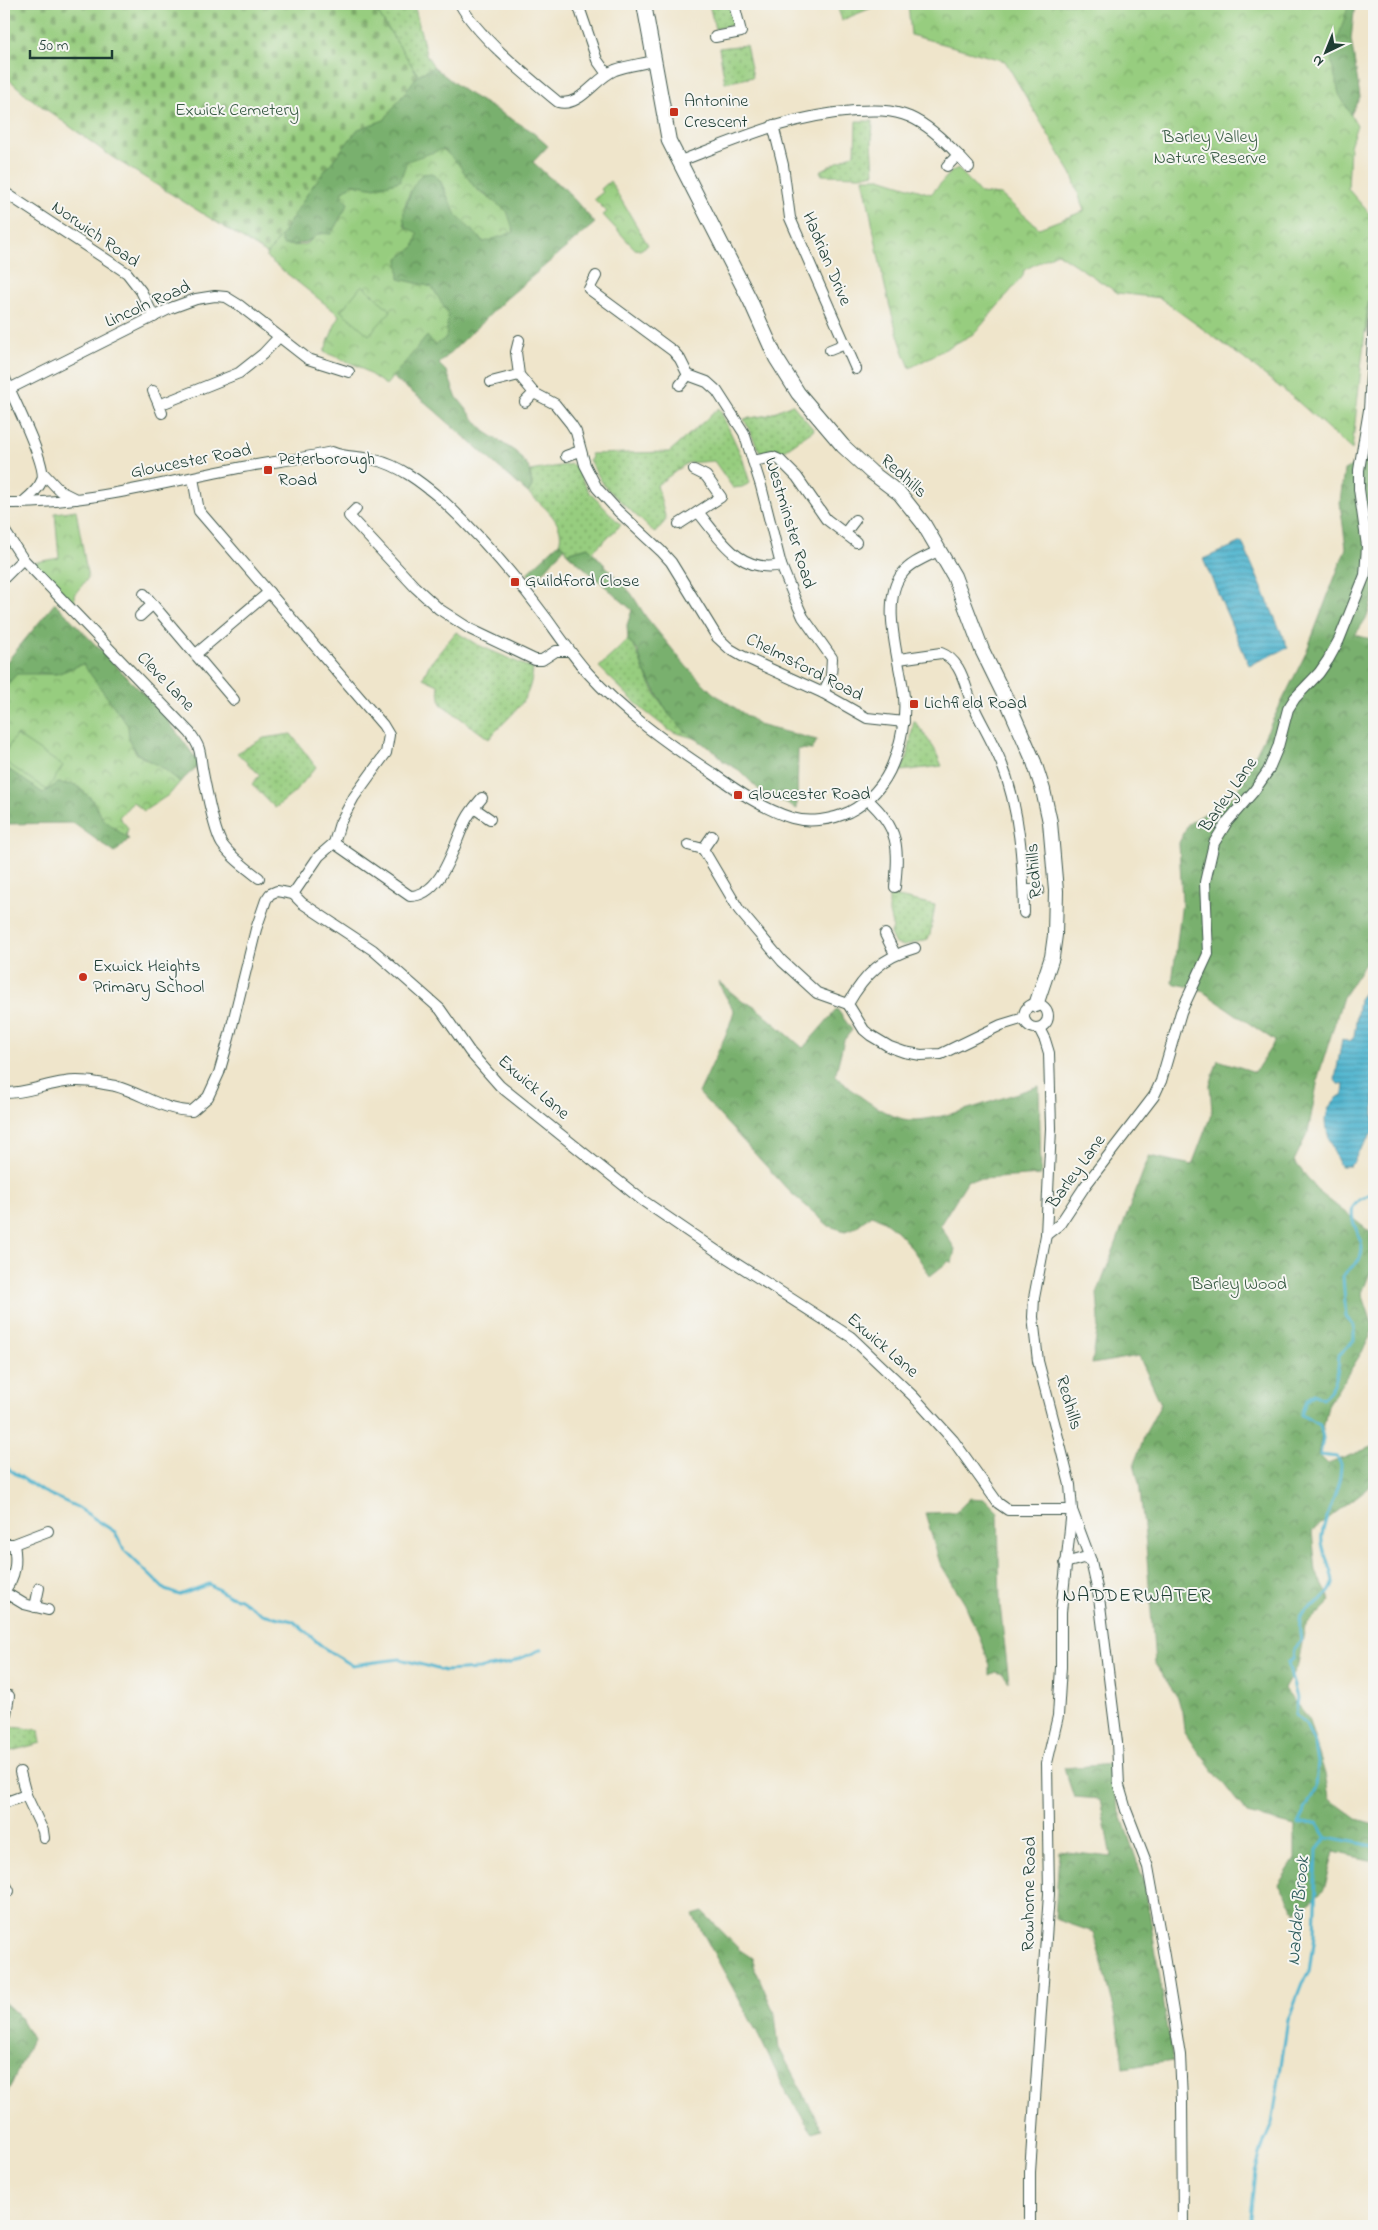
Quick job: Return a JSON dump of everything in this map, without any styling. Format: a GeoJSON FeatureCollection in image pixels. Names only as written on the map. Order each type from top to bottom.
{"type":"FeatureCollection","features":[{"type":"Feature","properties":{"kind":"street"},"geometry":{"type":"LineString","coordinates":[[460,4],[469,19],[487,38],[558,102],[566,104],[573,102],[607,74],[616,70],[653,61]]}},
{"type":"Feature","properties":{"kind":"street"},"geometry":{"type":"LineString","coordinates":[[578,4],[597,60],[607,74]]}},
{"type":"Feature","properties":{"kind":"street","name":"Redhills"},"geometry":{"type":"LineString","coordinates":[[644,4],[669,140],[678,162],[750,300],[776,358],[788,378],[842,446],[911,507],[923,523],[954,576],[982,650],[1022,733],[1043,790],[1054,853],[1056,916],[1052,957],[1036,1005],[1026,1010],[1024,1018]]}},
{"type":"Feature","properties":{"kind":"street"},"geometry":{"type":"LineString","coordinates":[[715,37],[741,32],[734,4]]}},
{"type":"Feature","properties":{"kind":"street"},"geometry":{"type":"LineString","coordinates":[[678,162],[774,125],[826,114],[877,109],[902,114],[923,124],[958,154],[969,167]]}},
{"type":"Feature","properties":{"kind":"street","name":"Hadrian Drive"},"geometry":{"type":"LineString","coordinates":[[774,125],[784,165],[790,218],[856,369]]}},
{"type":"Feature","properties":{"kind":"street"},"geometry":{"type":"LineString","coordinates":[[947,166],[958,154]]}},
{"type":"Feature","properties":{"kind":"street","name":"Norwich Road"},"geometry":{"type":"LineString","coordinates":[[4,192],[127,274],[141,291],[154,317]]}},
{"type":"Feature","properties":{"kind":"street"},"geometry":{"type":"LineString","coordinates":[[589,289],[596,276]]}},
{"type":"Feature","properties":{"kind":"street"},"geometry":{"type":"LineString","coordinates":[[578,289],[589,289],[673,351],[688,374],[680,385]]}},
{"type":"Feature","properties":{"kind":"street","name":"Lincoln Road"},"geometry":{"type":"LineString","coordinates":[[9,389],[154,317],[196,299],[221,296],[240,305],[278,338],[308,360],[349,372]]}},
{"type":"Feature","properties":{"kind":"street","name":"Barley Lane"},"geometry":{"type":"LineString","coordinates":[[1046,1235],[1060,1224],[1085,1186],[1154,1096],[1161,1081],[1181,1012],[1208,954],[1205,882],[1214,843],[1227,822],[1268,771],[1278,746],[1288,709],[1295,698],[1319,673],[1328,660],[1339,640],[1365,574],[1367,546],[1359,489],[1359,470],[1369,410],[1374,322]]}},
{"type":"Feature","properties":{"kind":"street"},"geometry":{"type":"LineString","coordinates":[[153,391],[160,409],[239,373],[256,360],[278,338]]}},
{"type":"Feature","properties":{"kind":"street"},"geometry":{"type":"LineString","coordinates":[[492,382],[519,375],[516,352],[519,340]]}},
{"type":"Feature","properties":{"kind":"street"},"geometry":{"type":"LineString","coordinates":[[830,350],[845,344]]}},
{"type":"Feature","properties":{"kind":"street","name":"Westminster Road"},"geometry":{"type":"LineString","coordinates":[[688,374],[707,382],[725,401],[744,433],[781,565],[803,616],[832,658],[831,677],[822,693]]}},
{"type":"Feature","properties":{"kind":"street","name":"Chelmsford Road"},"geometry":{"type":"LineString","coordinates":[[519,375],[534,393],[555,404],[571,424],[576,432],[580,451],[597,488],[671,562],[718,637],[730,649],[822,693],[867,718],[904,722]]}},
{"type":"Feature","properties":{"kind":"street"},"geometry":{"type":"LineString","coordinates":[[4,376],[40,459],[44,474],[60,491],[76,499]]}},
{"type":"Feature","properties":{"kind":"street"},"geometry":{"type":"LineString","coordinates":[[525,402],[534,393]]}},
{"type":"Feature","properties":{"kind":"street"},"geometry":{"type":"LineString","coordinates":[[566,456],[580,451]]}},
{"type":"Feature","properties":{"kind":"street","name":"Gloucester Road"},"geometry":{"type":"LineString","coordinates":[[4,503],[54,503],[332,452],[345,457],[358,457],[384,462],[422,484],[475,533],[517,581],[569,651],[589,674],[628,710],[680,751],[735,789],[777,812],[794,818],[812,821],[848,813],[868,800]]}},
{"type":"Feature","properties":{"kind":"street"},"geometry":{"type":"LineString","coordinates":[[753,462],[773,458],[780,460],[797,478],[826,519],[856,542]]}},
{"type":"Feature","properties":{"kind":"street"},"geometry":{"type":"LineString","coordinates":[[679,524],[721,497],[706,476],[694,470]]}},
{"type":"Feature","properties":{"kind":"street"},"geometry":{"type":"LineString","coordinates":[[22,503],[40,485],[44,474]]}},
{"type":"Feature","properties":{"kind":"street"},"geometry":{"type":"LineString","coordinates":[[4,1093],[24,1093],[65,1082],[80,1081],[116,1086],[177,1111],[192,1111],[208,1097],[219,1074],[230,1038],[256,929],[266,900],[270,894],[276,891],[293,894],[319,856],[334,843],[340,823],[354,797],[386,753],[389,735],[383,725],[199,511],[194,478]]}},
{"type":"Feature","properties":{"kind":"street"},"geometry":{"type":"LineString","coordinates":[[698,512],[732,552],[742,560],[750,565],[763,567],[781,565]]}},
{"type":"Feature","properties":{"kind":"street"},"geometry":{"type":"LineString","coordinates":[[349,514],[425,596],[459,622],[534,660],[542,660],[556,651],[569,651]]}},
{"type":"Feature","properties":{"kind":"street"},"geometry":{"type":"LineString","coordinates":[[845,533],[855,520]]}},
{"type":"Feature","properties":{"kind":"street","name":"Cleve Lane"},"geometry":{"type":"LineString","coordinates":[[4,530],[22,559],[190,733],[199,745],[202,754],[202,769],[217,834],[222,844],[240,863],[259,878]]}},
{"type":"Feature","properties":{"kind":"street"},"geometry":{"type":"LineString","coordinates":[[895,887],[897,869],[896,837],[868,800],[890,772],[897,753],[904,722],[905,699],[892,613],[893,590],[902,573],[938,551]]}},
{"type":"Feature","properties":{"kind":"street"},"geometry":{"type":"LineString","coordinates":[[4,578],[22,559]]}},
{"type":"Feature","properties":{"kind":"street"},"geometry":{"type":"LineString","coordinates":[[196,654],[270,592]]}},
{"type":"Feature","properties":{"kind":"street"},"geometry":{"type":"LineString","coordinates":[[144,594],[234,700]]}},
{"type":"Feature","properties":{"kind":"street"},"geometry":{"type":"LineString","coordinates":[[140,616],[152,605]]}},
{"type":"Feature","properties":{"kind":"street"},"geometry":{"type":"LineString","coordinates":[[899,659],[941,653],[947,655],[960,670],[972,704],[1001,762],[1007,781],[1016,821],[1024,890],[1024,913]]}},
{"type":"Feature","properties":{"kind":"street"},"geometry":{"type":"LineString","coordinates":[[215,695],[223,687]]}},
{"type":"Feature","properties":{"kind":"street"},"geometry":{"type":"LineString","coordinates":[[334,843],[410,896],[419,896],[428,890],[451,860],[462,828],[482,798]]}},
{"type":"Feature","properties":{"kind":"street"},"geometry":{"type":"LineString","coordinates":[[474,808],[490,819]]}},
{"type":"Feature","properties":{"kind":"street"},"geometry":{"type":"LineString","coordinates":[[703,848],[712,836]]}},
{"type":"Feature","properties":{"kind":"street"},"geometry":{"type":"LineString","coordinates":[[688,845],[703,848],[739,910],[782,961],[817,992],[848,1004],[870,1036],[890,1047],[921,1055],[942,1054],[1001,1025],[1024,1018],[1029,1026],[1038,1028],[1043,1026],[1047,1018],[1044,1009],[1036,1005]]}},
{"type":"Feature","properties":{"kind":"street"},"geometry":{"type":"LineString","coordinates":[[897,869],[908,869]]}},
{"type":"Feature","properties":{"kind":"street"},"geometry":{"type":"LineString","coordinates":[[1024,890],[1039,890]]}},
{"type":"Feature","properties":{"kind":"street","name":"Exwick Lane"},"geometry":{"type":"LineString","coordinates":[[293,894],[302,903],[373,950],[440,1008],[470,1052],[500,1086],[642,1200],[718,1252],[851,1337],[913,1396],[953,1440],[998,1503],[1008,1510],[1072,1510]]}},
{"type":"Feature","properties":{"kind":"street"},"geometry":{"type":"LineString","coordinates":[[885,934],[895,954]]}},
{"type":"Feature","properties":{"kind":"street"},"geometry":{"type":"LineString","coordinates":[[848,1004],[860,984],[875,968],[895,954],[915,948]]}},
{"type":"Feature","properties":{"kind":"street","name":"Redhills"},"geometry":{"type":"LineString","coordinates":[[1038,1028],[1045,1040],[1049,1053],[1052,1085],[1046,1235],[1034,1298],[1033,1317],[1038,1361],[1070,1485],[1072,1510],[1091,1561],[1099,1597],[1114,1714],[1119,1786],[1148,1867],[1180,2055],[1183,2226]]}},
{"type":"Feature","properties":{"kind":"street","name":"Rowhorne Road"},"geometry":{"type":"LineString","coordinates":[[1030,2226],[1030,2172],[1049,1894],[1047,1763],[1058,1716],[1061,1667],[1061,1612],[1072,1510]]}},
{"type":"Feature","properties":{"kind":"street"},"geometry":{"type":"LineString","coordinates":[[48,1531],[9,1544],[16,1567],[4,1592],[24,1604],[48,1610]]}},
{"type":"Feature","properties":{"kind":"street"},"geometry":{"type":"LineString","coordinates":[[1065,1563],[1083,1558],[1091,1561]]}},
{"type":"Feature","properties":{"kind":"street"},"geometry":{"type":"LineString","coordinates":[[35,1607],[39,1588]]}},
{"type":"Feature","properties":{"kind":"street"},"geometry":{"type":"LineString","coordinates":[[8,1721],[9,1696]]}},
{"type":"Feature","properties":{"kind":"street"},"geometry":{"type":"LineString","coordinates":[[20,1772],[26,1795],[44,1830],[44,1838]]}},
{"type":"Feature","properties":{"kind":"street"},"geometry":{"type":"LineString","coordinates":[[4,1803],[26,1795]]}},
{"type":"Feature","properties":{"kind":"green space","name":"Exwick Cemetery"},"geometry":{"type":"Polygon","coordinates":[[[4,4],[372,4],[418,75],[384,120],[358,129],[311,188],[269,255],[112,157],[29,97],[6,77],[4,67],[4,4]]]}},
{"type":"Feature","properties":{"kind":"green space"},"geometry":{"type":"Polygon","coordinates":[[[372,4],[414,4],[426,54],[434,67],[418,75],[372,4]]]}},
{"type":"Feature","properties":{"kind":"green space"},"geometry":{"type":"Polygon","coordinates":[[[709,4],[730,4],[736,24],[715,29],[709,4]]]}},
{"type":"Feature","properties":{"kind":"green space"},"geometry":{"type":"Polygon","coordinates":[[[848,4],[881,4],[842,20],[838,9],[848,4]]]}},
{"type":"Feature","properties":{"kind":"green space","name":"Barley Valley Nature Reserve"},"geometry":{"type":"Polygon","coordinates":[[[908,4],[1349,4],[1331,60],[1339,94],[1357,125],[1350,146],[1348,189],[1374,219],[1374,250],[1352,450],[1296,400],[1243,358],[1160,298],[1118,293],[1057,253],[1024,270],[1023,276],[975,333],[910,368],[894,322],[882,274],[863,178],[880,178],[931,194],[952,171],[958,168],[980,193],[1001,195],[1039,228],[1084,211],[1072,175],[1005,61],[911,35],[908,4]]]}},
{"type":"Feature","properties":{"kind":"green space"},"geometry":{"type":"Polygon","coordinates":[[[1315,4],[1355,4],[1351,39],[1360,97],[1343,129],[1345,191],[1374,219],[1374,254],[1367,333],[1358,324],[1315,4]]]}},
{"type":"Feature","properties":{"kind":"green space"},"geometry":{"type":"Polygon","coordinates":[[[746,45],[753,77],[725,83],[719,48],[746,45]]]}},
{"type":"Feature","properties":{"kind":"green space"},"geometry":{"type":"Polygon","coordinates":[[[434,67],[464,91],[530,130],[548,146],[533,162],[565,189],[595,223],[507,298],[439,364],[447,372],[456,396],[484,431],[516,452],[529,468],[532,486],[528,493],[426,403],[392,377],[427,336],[432,287],[399,279],[398,258],[414,247],[402,216],[414,183],[422,174],[432,173],[440,180],[444,191],[483,242],[514,232],[492,199],[475,188],[459,165],[443,149],[400,181],[375,188],[353,184],[342,192],[348,204],[331,234],[321,233],[304,243],[294,245],[283,245],[280,237],[311,188],[358,129],[384,120],[418,75],[434,67]]]}},
{"type":"Feature","properties":{"kind":"green space"},"geometry":{"type":"Polygon","coordinates":[[[856,121],[873,121],[874,173],[861,176],[822,175],[820,171],[855,153],[856,121]]]}},
{"type":"Feature","properties":{"kind":"green space"},"geometry":{"type":"Polygon","coordinates":[[[443,149],[459,165],[475,188],[507,211],[514,232],[484,242],[456,215],[440,180],[432,173],[422,174],[410,192],[405,206],[405,227],[418,233],[414,247],[398,258],[399,279],[432,287],[448,314],[446,338],[435,345],[427,336],[386,385],[358,366],[324,352],[339,315],[266,257],[280,237],[283,245],[297,246],[309,242],[317,235],[331,234],[348,204],[341,193],[353,184],[375,188],[400,181],[407,161],[443,149]]]}},
{"type":"Feature","properties":{"kind":"green space"},"geometry":{"type":"Polygon","coordinates":[[[610,181],[648,245],[640,250],[635,249],[603,215],[607,212],[594,199],[603,192],[601,189],[610,181]]]}},
{"type":"Feature","properties":{"kind":"green space"},"geometry":{"type":"Polygon","coordinates":[[[362,285],[391,311],[369,335],[341,311],[362,285]]]}},
{"type":"Feature","properties":{"kind":"green space","name":"Barley Wood"},"geometry":{"type":"Polygon","coordinates":[[[1374,394],[1374,594],[1367,617],[1355,635],[1371,639],[1374,635],[1374,950],[1343,997],[1319,1074],[1308,1132],[1294,1161],[1319,1192],[1370,1232],[1372,1268],[1362,1293],[1374,1329],[1362,1352],[1328,1405],[1318,1454],[1328,1464],[1374,1446],[1374,1483],[1312,1531],[1316,1572],[1331,1601],[1305,1627],[1298,1664],[1284,1689],[1308,1718],[1325,1774],[1329,1798],[1357,1819],[1374,1824],[1374,1861],[1334,1852],[1324,1890],[1296,1912],[1278,1885],[1295,1859],[1295,1826],[1247,1814],[1184,1730],[1178,1698],[1155,1664],[1146,1545],[1139,1483],[1134,1464],[1146,1432],[1161,1404],[1139,1356],[1092,1364],[1099,1319],[1097,1294],[1149,1156],[1192,1165],[1212,1112],[1210,1085],[1218,1060],[1255,1072],[1275,1041],[1199,989],[1172,983],[1182,902],[1179,843],[1188,824],[1236,794],[1305,655],[1346,548],[1340,502],[1344,470],[1365,459],[1374,394]]]}},
{"type":"Feature","properties":{"kind":"green space"},"geometry":{"type":"Polygon","coordinates":[[[792,404],[814,430],[782,452],[774,448],[761,454],[744,419],[768,415],[792,404]]]}},
{"type":"Feature","properties":{"kind":"green space"},"geometry":{"type":"Polygon","coordinates":[[[719,408],[742,457],[750,483],[742,487],[733,488],[714,461],[687,463],[657,485],[666,520],[655,533],[605,487],[589,460],[592,458],[590,454],[669,452],[719,408]]]}},
{"type":"Feature","properties":{"kind":"green space"},"geometry":{"type":"Polygon","coordinates":[[[571,464],[576,467],[589,492],[621,525],[592,552],[588,547],[567,553],[565,547],[559,543],[559,529],[556,522],[546,509],[528,493],[532,486],[530,471],[571,464]]]}},
{"type":"Feature","properties":{"kind":"green space"},"geometry":{"type":"Polygon","coordinates":[[[76,510],[88,578],[74,595],[76,610],[31,563],[59,558],[55,513],[76,510]]]}},
{"type":"Feature","properties":{"kind":"green space"},"geometry":{"type":"Polygon","coordinates":[[[559,543],[565,547],[535,582],[527,573],[559,543]]]}},
{"type":"Feature","properties":{"kind":"green space"},"geometry":{"type":"Polygon","coordinates":[[[588,547],[631,593],[646,617],[686,666],[713,693],[762,726],[817,740],[812,750],[798,749],[797,809],[760,791],[739,770],[723,761],[718,754],[685,731],[669,715],[644,671],[638,651],[628,640],[627,625],[632,610],[567,553],[588,547]]]}},
{"type":"Feature","properties":{"kind":"green space"},"geometry":{"type":"Polygon","coordinates":[[[55,603],[164,715],[200,764],[180,782],[164,769],[138,754],[129,741],[127,725],[83,664],[57,674],[39,673],[4,688],[4,665],[55,603]]]}},
{"type":"Feature","properties":{"kind":"green space"},"geometry":{"type":"Polygon","coordinates":[[[456,632],[476,644],[533,669],[528,692],[523,701],[489,739],[441,704],[438,685],[423,678],[429,665],[456,632]]]}},
{"type":"Feature","properties":{"kind":"green space"},"geometry":{"type":"Polygon","coordinates":[[[628,640],[637,652],[650,683],[666,710],[697,739],[670,731],[642,709],[599,667],[628,640]]]}},
{"type":"Feature","properties":{"kind":"green space"},"geometry":{"type":"Polygon","coordinates":[[[83,664],[128,726],[129,741],[137,754],[164,769],[180,782],[170,794],[144,811],[133,802],[119,817],[128,828],[126,837],[103,819],[91,798],[76,785],[58,783],[43,793],[4,766],[4,688],[17,674],[57,674],[83,664]]]}},
{"type":"Feature","properties":{"kind":"green space"},"geometry":{"type":"Polygon","coordinates":[[[914,720],[934,748],[942,766],[901,771],[908,755],[914,720]]]}},
{"type":"Feature","properties":{"kind":"green space"},"geometry":{"type":"Polygon","coordinates":[[[291,734],[316,767],[294,793],[275,808],[252,784],[260,775],[237,753],[264,738],[291,734]]]}},
{"type":"Feature","properties":{"kind":"green space"},"geometry":{"type":"Polygon","coordinates":[[[16,735],[63,766],[47,790],[4,761],[4,754],[16,735]]]}},
{"type":"Feature","properties":{"kind":"green space"},"geometry":{"type":"Polygon","coordinates":[[[4,766],[43,793],[58,783],[76,785],[91,798],[103,819],[129,839],[115,853],[73,823],[4,824],[4,766]]]}},
{"type":"Feature","properties":{"kind":"green space"},"geometry":{"type":"Polygon","coordinates":[[[889,895],[935,905],[928,939],[904,946],[895,944],[890,934],[893,929],[889,913],[889,895]]]}},
{"type":"Feature","properties":{"kind":"green space"},"geometry":{"type":"Polygon","coordinates":[[[719,982],[743,1002],[753,1005],[803,1048],[837,1009],[852,1030],[844,1040],[835,1076],[875,1107],[893,1116],[916,1120],[932,1118],[1039,1086],[1041,1175],[968,1180],[940,1225],[955,1249],[952,1263],[949,1261],[930,1276],[905,1240],[880,1219],[871,1215],[856,1227],[845,1231],[829,1226],[790,1192],[699,1093],[728,1030],[734,1011],[719,982]]]}},
{"type":"Feature","properties":{"kind":"green space"},"geometry":{"type":"Polygon","coordinates":[[[970,1498],[985,1499],[998,1512],[1000,1605],[1009,1682],[1003,1674],[996,1672],[990,1675],[990,1665],[965,1604],[940,1563],[925,1513],[956,1512],[970,1498]]]}},
{"type":"Feature","properties":{"kind":"green space"},"geometry":{"type":"Polygon","coordinates":[[[4,1726],[39,1730],[41,1743],[4,1753],[4,1726]]]}},
{"type":"Feature","properties":{"kind":"green space"},"geometry":{"type":"Polygon","coordinates":[[[1112,1764],[1117,1803],[1145,1885],[1173,2061],[1123,2068],[1116,2016],[1093,1932],[1055,1919],[1059,1851],[1111,1857],[1100,1799],[1074,1797],[1064,1768],[1112,1764]]]}},
{"type":"Feature","properties":{"kind":"green space"},"geometry":{"type":"Polygon","coordinates":[[[703,1912],[740,1950],[752,1958],[775,2015],[779,2048],[822,2129],[812,2132],[787,2094],[759,2036],[693,1915],[703,1912]]]}},
{"type":"Feature","properties":{"kind":"green space"},"geometry":{"type":"Polygon","coordinates":[[[4,2002],[19,2016],[32,2039],[4,2101],[4,2002]]]}},
{"type":"Feature","properties":{"kind":"water"},"geometry":{"type":"Polygon","coordinates":[[[1242,542],[1288,648],[1249,665],[1203,559],[1242,542]]]}},
{"type":"Feature","properties":{"kind":"water"},"geometry":{"type":"Polygon","coordinates":[[[1374,980],[1374,1131],[1358,1152],[1354,1162],[1350,1166],[1340,1166],[1326,1127],[1326,1118],[1328,1109],[1343,1094],[1344,1085],[1338,1084],[1335,1080],[1342,1039],[1349,1042],[1354,1037],[1359,999],[1374,980]]]}},
{"type":"Feature","properties":{"kind":"waterway","name":"Nadder Brook"},"geometry":{"type":"LineString","coordinates":[[1249,2226],[1255,2172],[1264,2142],[1272,2124],[1288,2020],[1302,1983],[1309,1972],[1314,1935],[1317,1850],[1327,1837],[1318,1823],[1298,1824],[1316,1788],[1318,1762],[1315,1745],[1306,1725],[1295,1715],[1297,1698],[1288,1663],[1293,1659],[1294,1649],[1301,1641],[1299,1626],[1301,1617],[1326,1595],[1333,1584],[1323,1547],[1322,1535],[1339,1482],[1341,1464],[1337,1457],[1320,1455],[1323,1438],[1320,1425],[1301,1415],[1306,1401],[1314,1394],[1322,1399],[1331,1390],[1337,1374],[1339,1355],[1354,1340],[1354,1326],[1346,1317],[1343,1276],[1358,1261],[1362,1251],[1362,1245],[1353,1220],[1353,1207],[1359,1200],[1374,1192]]}},
{"type":"Feature","properties":{"kind":"waterway"},"geometry":{"type":"LineString","coordinates":[[4,1466],[40,1490],[77,1507],[115,1532],[124,1550],[165,1590],[180,1595],[209,1584],[227,1595],[240,1599],[262,1614],[293,1621],[324,1648],[352,1665],[400,1659],[445,1671],[479,1669],[510,1663],[542,1649]]}},
{"type":"Feature","properties":{"kind":"waterway"},"geometry":{"type":"LineString","coordinates":[[1327,1837],[1374,1846]]}},
{"type":"Feature","properties":{"kind":"place","name":"Antonine Crescent"},"geometry":{"type":"Point","coordinates":[674,112]}},
{"type":"Feature","properties":{"kind":"place","name":"Peterborough Road"},"geometry":{"type":"Point","coordinates":[268,470]}},
{"type":"Feature","properties":{"kind":"place","name":"Guildford Close"},"geometry":{"type":"Point","coordinates":[515,582]}},
{"type":"Feature","properties":{"kind":"place","name":"Lichfield Road"},"geometry":{"type":"Point","coordinates":[914,704]}},
{"type":"Feature","properties":{"kind":"place","name":"Gloucester Road"},"geometry":{"type":"Point","coordinates":[738,795]}},
{"type":"Feature","properties":{"kind":"place","name":"Exwick Heights Primary School"},"geometry":{"type":"Point","coordinates":[83,977]}},
{"type":"Feature","properties":{"kind":"district","name":"NADDERWATER"},"geometry":{"type":"Point","coordinates":[1137,1596]}}]}
